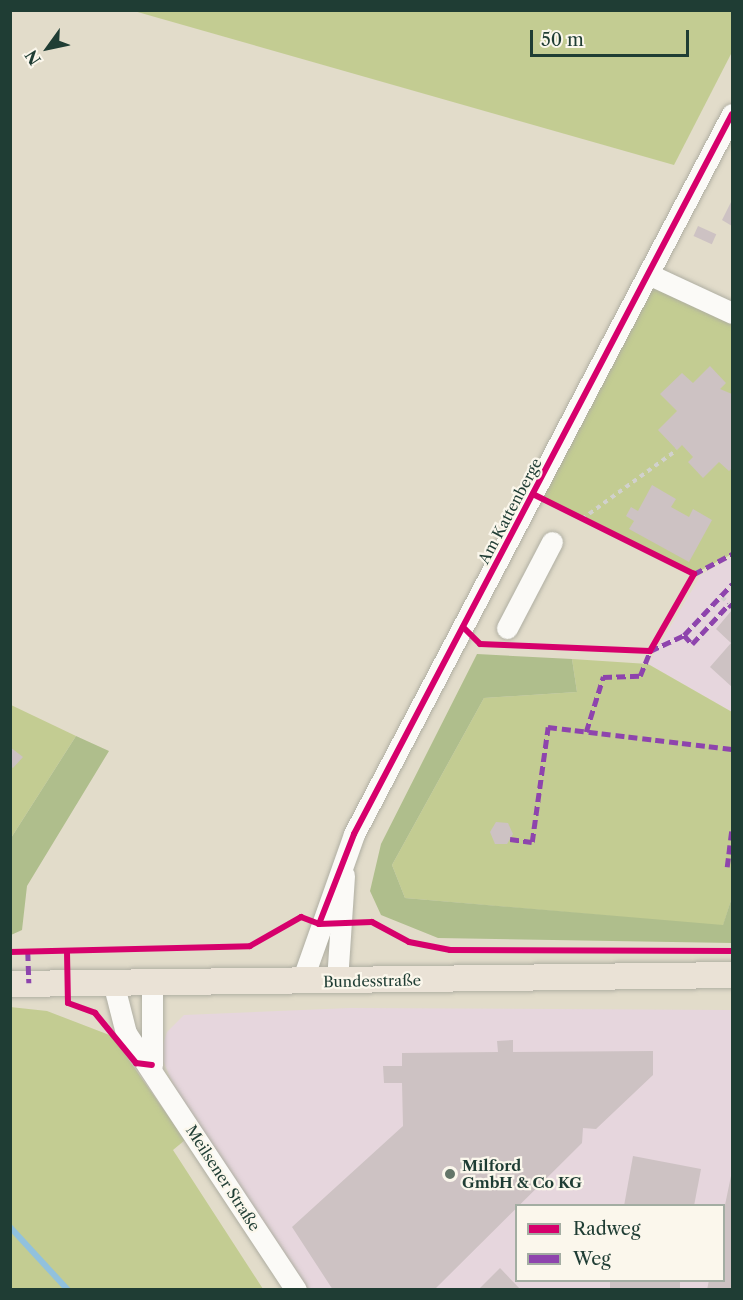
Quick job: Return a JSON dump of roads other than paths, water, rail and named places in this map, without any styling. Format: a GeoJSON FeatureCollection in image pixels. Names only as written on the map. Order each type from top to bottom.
{"type":"FeatureCollection","features":[{"type":"Feature","properties":{"kind":"main road","name":"Bundesstraße"},"geometry":{"type":"LineString","coordinates":[[10,984],[732,975]]}},
{"type":"Feature","properties":{"kind":"street","name":"Am Kattenberge"},"geometry":{"type":"LineString","coordinates":[[302,981],[354,834],[732,114]]}},
{"type":"Feature","properties":{"kind":"street"},"geometry":{"type":"LineString","coordinates":[[648,274],[732,313]]}},
{"type":"Feature","properties":{"kind":"street"},"geometry":{"type":"LineString","coordinates":[[507,628],[552,542]]}},
{"type":"Feature","properties":{"kind":"street","name":"Am Kattenberge"},"geometry":{"type":"LineString","coordinates":[[337,981],[345,862]]}},
{"type":"Feature","properties":{"kind":"street","name":"Meilsener Straße"},"geometry":{"type":"LineString","coordinates":[[113,982],[126,1034],[152,1065],[296,1290]]}},
{"type":"Feature","properties":{"kind":"street"},"geometry":{"type":"LineString","coordinates":[[152,983],[152,1065]]}},
{"type":"Feature","properties":{"kind":"waterway"},"geometry":{"type":"LineString","coordinates":[[10,1227],[68,1290]]}},
{"type":"Feature","properties":{"kind":"place","name":"Milford GmbH & Co KG"},"geometry":{"type":"Point","coordinates":[450,1174]}}]}
